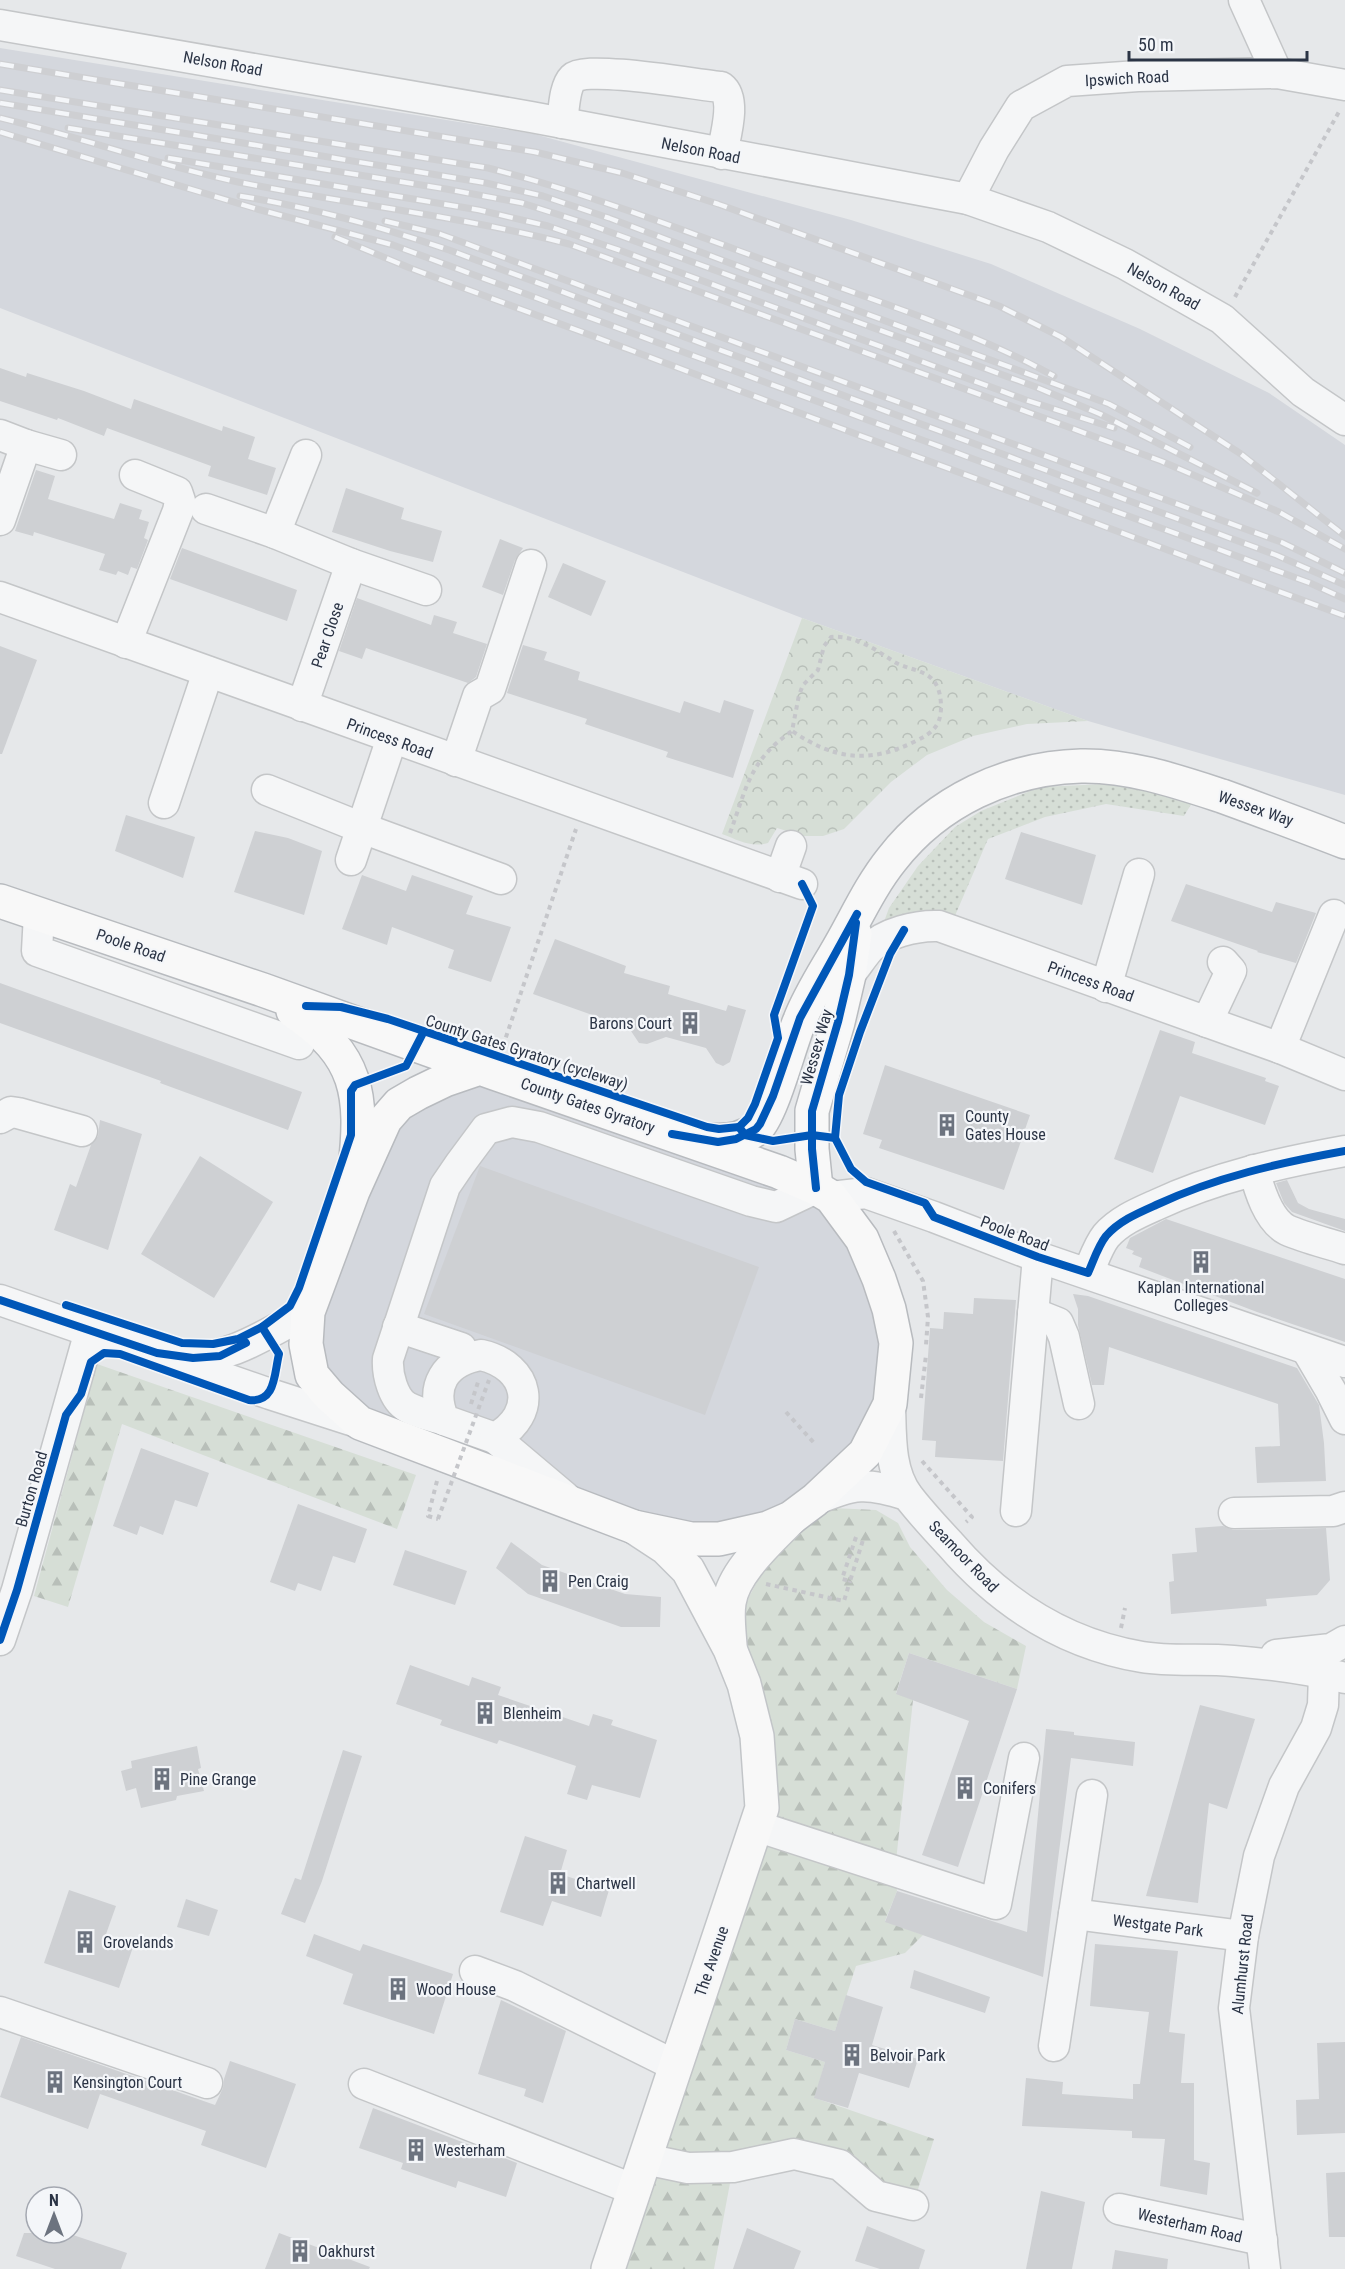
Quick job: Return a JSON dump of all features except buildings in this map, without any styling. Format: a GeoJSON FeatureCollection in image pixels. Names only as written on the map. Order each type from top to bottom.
{"type":"FeatureCollection","features":[{"type":"Feature","properties":{"kind":"main road","name":"Wessex Way"},"geometry":{"type":"LineString","coordinates":[[672,1134],[718,1142],[735,1139],[756,1130],[766,1113],[800,1018],[875,882],[892,858],[934,817],[980,789],[1012,777],[1047,770],[1080,766],[1109,767],[1145,773],[1278,815],[1345,842]]}},
{"type":"Feature","properties":{"kind":"main road","name":"Poole Road"},"geometry":{"type":"LineString","coordinates":[[0,901],[188,964],[487,1070]]}},
{"type":"Feature","properties":{"kind":"main road","name":"Wessex Way"},"geometry":{"type":"LineString","coordinates":[[823,1192],[812,1149],[812,1111],[849,975],[857,914]]}},
{"type":"Feature","properties":{"kind":"main road","name":"Poole Road"},"geometry":{"type":"LineString","coordinates":[[262,990],[318,1028],[340,1055],[355,1085],[358,1140],[353,1191]]}},
{"type":"Feature","properties":{"kind":"main road","name":"County Gates Gyratory"},"geometry":{"type":"LineString","coordinates":[[487,1070],[779,1172],[823,1192]]}},
{"type":"Feature","properties":{"kind":"main road"},"geometry":{"type":"LineString","coordinates":[[487,1070],[445,1080],[399,1104],[385,1120],[353,1191],[308,1312],[306,1344],[312,1375],[329,1395],[360,1423],[634,1527],[691,1539],[719,1539],[768,1528],[803,1509],[865,1453],[890,1404],[896,1343],[889,1309],[862,1239],[823,1192]]}},
{"type":"Feature","properties":{"kind":"main road","name":"The Avenue"},"geometry":{"type":"LineString","coordinates":[[730,1649],[729,1603],[734,1585],[742,1571],[803,1509]]}},
{"type":"Feature","properties":{"kind":"main road","name":"The Avenue"},"geometry":{"type":"LineString","coordinates":[[608,2269],[762,1808],[757,1736],[744,1684],[730,1649],[688,1569],[666,1548],[634,1527]]}},
{"type":"Feature","properties":{"kind":"street"},"geometry":{"type":"LineString","coordinates":[[1,0],[8,26]]}},
{"type":"Feature","properties":{"kind":"street"},"geometry":{"type":"LineString","coordinates":[[1244,0],[1277,73]]}},
{"type":"Feature","properties":{"kind":"street","name":"Nelson Road"},"geometry":{"type":"LineString","coordinates":[[8,26],[562,123],[968,199],[1058,232],[1125,264],[1222,319],[1303,392],[1345,420]]}},
{"type":"Feature","properties":{"kind":"street","name":"Ipswich Road"},"geometry":{"type":"LineString","coordinates":[[968,199],[994,149],[1021,106],[1067,81],[1138,76],[1277,73],[1345,85]]}},
{"type":"Feature","properties":{"kind":"street"},"geometry":{"type":"LineString","coordinates":[[562,123],[568,87],[578,74],[618,75],[721,87],[725,90],[729,100],[722,154]]}},
{"type":"Feature","properties":{"kind":"street"},"geometry":{"type":"LineString","coordinates":[[0,520],[13,440],[61,455]]}},
{"type":"Feature","properties":{"kind":"street"},"geometry":{"type":"LineString","coordinates":[[275,533],[306,455]]}},
{"type":"Feature","properties":{"kind":"street"},"geometry":{"type":"LineString","coordinates":[[126,643],[180,501],[177,492],[135,475]]}},
{"type":"Feature","properties":{"kind":"street"},"geometry":{"type":"LineString","coordinates":[[206,509],[426,591]]}},
{"type":"Feature","properties":{"kind":"street","name":"Pear Close"},"geometry":{"type":"LineString","coordinates":[[302,706],[351,564]]}},
{"type":"Feature","properties":{"kind":"street"},"geometry":{"type":"LineString","coordinates":[[456,761],[478,696],[490,689],[531,566]]}},
{"type":"Feature","properties":{"kind":"street","name":"Princess Road"},"geometry":{"type":"LineString","coordinates":[[0,597],[791,881],[791,846]]}},
{"type":"Feature","properties":{"kind":"street"},"geometry":{"type":"LineString","coordinates":[[164,803],[208,672]]}},
{"type":"Feature","properties":{"kind":"street"},"geometry":{"type":"LineString","coordinates":[[351,860],[392,738]]}},
{"type":"Feature","properties":{"kind":"street"},"geometry":{"type":"LineString","coordinates":[[267,790],[501,879]]}},
{"type":"Feature","properties":{"kind":"street"},"geometry":{"type":"LineString","coordinates":[[1106,987],[1139,874]]}},
{"type":"Feature","properties":{"kind":"street"},"geometry":{"type":"LineString","coordinates":[[39,914],[37,951],[298,1044]]}},
{"type":"Feature","properties":{"kind":"street"},"geometry":{"type":"LineString","coordinates":[[1280,1048],[1335,915]]}},
{"type":"Feature","properties":{"kind":"street","name":"Princess Road"},"geometry":{"type":"LineString","coordinates":[[849,975],[870,947],[904,930],[924,925],[939,926],[1280,1048],[1345,1075]]}},
{"type":"Feature","properties":{"kind":"street"},"geometry":{"type":"LineString","coordinates":[[1207,1022],[1231,971],[1223,962]]}},
{"type":"Feature","properties":{"kind":"street"},"geometry":{"type":"LineString","coordinates":[[175,1001],[188,964]]}},
{"type":"Feature","properties":{"kind":"street"},"geometry":{"type":"LineString","coordinates":[[0,1118],[11,1112],[18,1113],[81,1131]]}},
{"type":"Feature","properties":{"kind":"street","name":"Poole Road"},"geometry":{"type":"LineString","coordinates":[[454,1424],[405,1407],[394,1389],[388,1367],[398,1328],[445,1186],[486,1130],[512,1122],[539,1127],[751,1202],[776,1207],[823,1192],[866,1193],[934,1216],[1038,1257],[1345,1362]]}},
{"type":"Feature","properties":{"kind":"street"},"geometry":{"type":"LineString","coordinates":[[1088,1273],[1105,1237],[1126,1218],[1218,1179],[1345,1151]]}},
{"type":"Feature","properties":{"kind":"street"},"geometry":{"type":"LineString","coordinates":[[1254,1170],[1259,1190],[1281,1225],[1345,1249]]}},
{"type":"Feature","properties":{"kind":"street"},"geometry":{"type":"LineString","coordinates":[[1016,1511],[1038,1257]]}},
{"type":"Feature","properties":{"kind":"street"},"geometry":{"type":"LineString","coordinates":[[0,1300],[360,1423]]}},
{"type":"Feature","properties":{"kind":"street"},"geometry":{"type":"LineString","coordinates":[[157,1353],[193,1358],[220,1356],[308,1312]]}},
{"type":"Feature","properties":{"kind":"street"},"geometry":{"type":"LineString","coordinates":[[1033,1313],[1058,1323],[1064,1337],[1079,1404]]}},
{"type":"Feature","properties":{"kind":"street"},"geometry":{"type":"LineString","coordinates":[[398,1328],[461,1348]]}},
{"type":"Feature","properties":{"kind":"street","name":"Burton Road"},"geometry":{"type":"LineString","coordinates":[[0,1640],[17,1590],[90,1331]]}},
{"type":"Feature","properties":{"kind":"street"},"geometry":{"type":"LineString","coordinates":[[1307,1350],[1345,1419]]}},
{"type":"Feature","properties":{"kind":"street"},"geometry":{"type":"LineString","coordinates":[[495,1438],[508,1431],[518,1420],[523,1406],[523,1391],[518,1377],[509,1366],[496,1358],[481,1355],[467,1357],[455,1363],[446,1372],[440,1383],[439,1408],[454,1424],[495,1438],[572,1503]]}},
{"type":"Feature","properties":{"kind":"street","name":"Seamoor Road"},"geometry":{"type":"LineString","coordinates":[[890,1404],[892,1452],[907,1495],[969,1566],[1014,1605],[1040,1622],[1089,1644],[1143,1658],[1232,1660],[1335,1676]]}},
{"type":"Feature","properties":{"kind":"street"},"geometry":{"type":"LineString","coordinates":[[803,1509],[845,1487],[868,1486],[907,1495]]}},
{"type":"Feature","properties":{"kind":"street"},"geometry":{"type":"LineString","coordinates":[[1234,1514],[1333,1511],[1345,1507]]}},
{"type":"Feature","properties":{"kind":"street","name":"Seamoor Road"},"geometry":{"type":"LineString","coordinates":[[1232,1660],[1331,1649],[1345,1641]]}},
{"type":"Feature","properties":{"kind":"street","name":"Alumhurst Road"},"geometry":{"type":"LineString","coordinates":[[1263,2255],[1234,2008],[1243,1936],[1259,1857],[1284,1786],[1316,1728],[1335,1676]]}},
{"type":"Feature","properties":{"kind":"street"},"geometry":{"type":"LineString","coordinates":[[756,1826],[996,1904],[1024,1758]]}},
{"type":"Feature","properties":{"kind":"street"},"geometry":{"type":"LineString","coordinates":[[1054,2046],[1092,1795]]}},
{"type":"Feature","properties":{"kind":"street","name":"Westgate Park"},"geometry":{"type":"LineString","coordinates":[[1074,1914],[1243,1936]]}},
{"type":"Feature","properties":{"kind":"street"},"geometry":{"type":"LineString","coordinates":[[475,1971],[515,1986],[676,2066]]}},
{"type":"Feature","properties":{"kind":"street"},"geometry":{"type":"LineString","coordinates":[[0,2012],[207,2083]]}},
{"type":"Feature","properties":{"kind":"street"},"geometry":{"type":"LineString","coordinates":[[364,2084],[635,2190]]}},
{"type":"Feature","properties":{"kind":"street"},"geometry":{"type":"LineString","coordinates":[[645,2159],[688,2168],[734,2167],[794,2154],[840,2165],[876,2196],[913,2205]]}},
{"type":"Feature","properties":{"kind":"street","name":"Westerham Road"},"geometry":{"type":"LineString","coordinates":[[1119,2209],[1263,2255]]}},
{"type":"Feature","properties":{"kind":"path"},"geometry":{"type":"LineString","coordinates":[[1222,319],[1345,102]]}},
{"type":"Feature","properties":{"kind":"path"},"geometry":{"type":"LineString","coordinates":[[721,857],[753,769],[762,757],[792,731],[803,685],[818,670],[824,646],[831,637],[842,636],[862,643],[897,664],[930,677],[936,684],[941,697],[941,713],[937,728],[928,736],[889,753],[868,757],[848,755],[808,742],[792,731]]}},
{"type":"Feature","properties":{"kind":"path"},"geometry":{"type":"LineString","coordinates":[[487,1070],[584,807]]}},
{"type":"Feature","properties":{"kind":"path"},"geometry":{"type":"LineString","coordinates":[[444,1455],[428,1516],[438,1519],[489,1380],[480,1377],[454,1424]]}},
{"type":"Feature","properties":{"kind":"path"},"geometry":{"type":"LineString","coordinates":[[786,1412],[816,1444]]}},
{"type":"Feature","properties":{"kind":"path"},"geometry":{"type":"LineString","coordinates":[[923,1462],[972,1517],[965,1523],[957,1514]]}},
{"type":"Feature","properties":{"kind":"path"},"geometry":{"type":"LineString","coordinates":[[850,1581],[842,1579],[856,1537]]}},
{"type":"Feature","properties":{"kind":"path"},"geometry":{"type":"LineString","coordinates":[[844,1600],[863,1540]]}},
{"type":"Feature","properties":{"kind":"shaded area"},"geometry":{"type":"Polygon","coordinates":[[[0,48],[534,134],[851,220],[991,264],[1140,329],[1269,393],[1345,445],[1345,795],[1088,721],[802,618],[0,308],[0,48]]]}},
{"type":"Feature","properties":{"kind":"shaded area"},"geometry":{"type":"Polygon","coordinates":[[[480,1068],[779,1172],[862,1239],[893,1378],[838,1480],[719,1539],[360,1423],[306,1344],[385,1120],[480,1068]]]}},
{"type":"Feature","properties":{"kind":"green space"},"geometry":{"type":"Polygon","coordinates":[[[802,618],[1088,721],[1027,724],[973,736],[927,755],[891,782],[844,829],[823,836],[803,836],[777,828],[768,843],[756,845],[739,841],[722,834],[802,618]]]}},
{"type":"Feature","properties":{"kind":"green space"},"geometry":{"type":"Polygon","coordinates":[[[1106,784],[1143,787],[1195,798],[1184,816],[1106,804],[1045,817],[988,839],[954,918],[881,930],[889,908],[918,866],[955,827],[981,811],[1040,787],[1106,784]]]}},
{"type":"Feature","properties":{"kind":"green space"},"geometry":{"type":"Polygon","coordinates":[[[97,1364],[416,1475],[397,1529],[122,1424],[68,1607],[34,1596],[97,1364]]]}},
{"type":"Feature","properties":{"kind":"green space"},"geometry":{"type":"Polygon","coordinates":[[[833,1508],[876,1510],[898,1523],[910,1547],[947,1590],[984,1622],[1026,1646],[1017,1689],[909,1653],[896,1693],[913,1700],[895,1871],[897,1891],[885,1921],[923,1935],[905,1953],[856,1966],[835,2031],[795,2019],[786,2050],[825,2062],[815,2098],[934,2139],[913,2205],[840,2165],[733,2167],[714,2269],[608,2269],[762,1808],[744,1684],[744,1607],[767,1562],[794,1528],[833,1508]]]}},
{"type":"Feature","properties":{"kind":"railway"},"geometry":{"type":"LineString","coordinates":[[0,64],[535,152],[622,173],[718,204],[999,306],[1061,337],[1241,454],[1345,536]]}},
{"type":"Feature","properties":{"kind":"railway"},"geometry":{"type":"LineString","coordinates":[[0,90],[488,168],[646,217],[930,320],[993,346],[1054,376]]}},
{"type":"Feature","properties":{"kind":"railway"},"geometry":{"type":"LineString","coordinates":[[0,103],[486,183],[543,196],[609,218],[1109,404],[1190,447]]}},
{"type":"Feature","properties":{"kind":"railway"},"geometry":{"type":"LineString","coordinates":[[0,118],[178,168],[238,182],[445,218],[569,244],[1161,461],[1279,512],[1345,549]]}},
{"type":"Feature","properties":{"kind":"railway"},"geometry":{"type":"LineString","coordinates":[[68,128],[522,203],[588,224],[1036,387],[1100,414],[1257,493]]}},
{"type":"Feature","properties":{"kind":"railway"},"geometry":{"type":"LineString","coordinates":[[0,132],[257,209],[393,245],[1310,583],[1345,599]]}},
{"type":"Feature","properties":{"kind":"railway"},"geometry":{"type":"LineString","coordinates":[[168,158],[479,210],[548,226],[1026,400],[1114,428]]}},
{"type":"Feature","properties":{"kind":"railway"},"geometry":{"type":"LineString","coordinates":[[240,196],[346,218],[449,250],[1276,555],[1345,585]]}},
{"type":"Feature","properties":{"kind":"railway"},"geometry":{"type":"LineString","coordinates":[[385,221],[440,234],[1281,542],[1345,573]]}},
{"type":"Feature","properties":{"kind":"railway"},"geometry":{"type":"LineString","coordinates":[[335,237],[410,268],[1345,616]]}},
{"type":"Feature","properties":{"kind":"cycle path"},"geometry":{"type":"LineString","coordinates":[[739,1127],[748,1118],[755,1104],[778,1038],[774,1015],[813,906],[802,884]]}},
{"type":"Feature","properties":{"kind":"cycle path"},"geometry":{"type":"LineString","coordinates":[[672,1134],[718,1142],[736,1139],[756,1129],[773,1096],[800,1018],[857,914]]}},
{"type":"Feature","properties":{"kind":"cycle path"},"geometry":{"type":"LineString","coordinates":[[816,1188],[812,1149],[812,1111],[838,1022],[849,975],[856,923]]}},
{"type":"Feature","properties":{"kind":"cycle path"},"geometry":{"type":"LineString","coordinates":[[835,1138],[839,1095],[890,954],[904,930]]}},
{"type":"Feature","properties":{"kind":"cycle path","name":"County Gates Gyratory (cycleway)"},"geometry":{"type":"LineString","coordinates":[[306,1006],[341,1007],[388,1019],[707,1127],[719,1129],[739,1127]]}},
{"type":"Feature","properties":{"kind":"cycle path","name":"County Gates Gyratory (cycleway)"},"geometry":{"type":"LineString","coordinates":[[66,1305],[182,1343],[213,1344],[238,1339],[262,1327],[290,1306],[299,1288],[351,1135],[351,1091],[355,1085],[406,1066],[423,1033]]}},
{"type":"Feature","properties":{"kind":"cycle path"},"geometry":{"type":"LineString","coordinates":[[739,1127],[745,1135],[773,1141],[812,1135],[835,1138],[851,1169],[866,1182],[925,1203],[934,1217],[1038,1257],[1088,1273],[1106,1236],[1123,1222],[1142,1211],[1225,1179],[1272,1166],[1345,1151]]}},
{"type":"Feature","properties":{"kind":"cycle path"},"geometry":{"type":"LineString","coordinates":[[0,1300],[157,1353],[193,1358],[220,1356],[246,1343]]}},
{"type":"Feature","properties":{"kind":"cycle path"},"geometry":{"type":"LineString","coordinates":[[0,1640],[17,1590],[66,1415],[81,1394],[91,1362],[104,1353],[120,1354],[249,1400],[258,1400],[264,1397],[272,1386],[279,1354],[262,1327]]}},
{"type":"Feature","properties":{"kind":"place","name":"Barons Court"},"geometry":{"type":"Point","coordinates":[690,1023]}},
{"type":"Feature","properties":{"kind":"place","name":"County Gates House"},"geometry":{"type":"Point","coordinates":[947,1125]}},
{"type":"Feature","properties":{"kind":"place","name":"Kaplan International Colleges"},"geometry":{"type":"Point","coordinates":[1201,1262]}},
{"type":"Feature","properties":{"kind":"place","name":"Pen Craig"},"geometry":{"type":"Point","coordinates":[550,1581]}},
{"type":"Feature","properties":{"kind":"place","name":"Blenheim"},"geometry":{"type":"Point","coordinates":[485,1713]}},
{"type":"Feature","properties":{"kind":"place","name":"Pine Grange"},"geometry":{"type":"Point","coordinates":[162,1779]}},
{"type":"Feature","properties":{"kind":"place","name":"Conifers"},"geometry":{"type":"Point","coordinates":[965,1788]}},
{"type":"Feature","properties":{"kind":"place","name":"Chartwell"},"geometry":{"type":"Point","coordinates":[558,1883]}},
{"type":"Feature","properties":{"kind":"place","name":"Grovelands"},"geometry":{"type":"Point","coordinates":[85,1942]}},
{"type":"Feature","properties":{"kind":"place","name":"Wood House"},"geometry":{"type":"Point","coordinates":[398,1989]}},
{"type":"Feature","properties":{"kind":"place","name":"Belvoir Park"},"geometry":{"type":"Point","coordinates":[852,2055]}},
{"type":"Feature","properties":{"kind":"place","name":"Kensington Court"},"geometry":{"type":"Point","coordinates":[55,2082]}},
{"type":"Feature","properties":{"kind":"place","name":"Westerham"},"geometry":{"type":"Point","coordinates":[416,2150]}},
{"type":"Feature","properties":{"kind":"place","name":"Oakhurst"},"geometry":{"type":"Point","coordinates":[300,2251]}}]}
